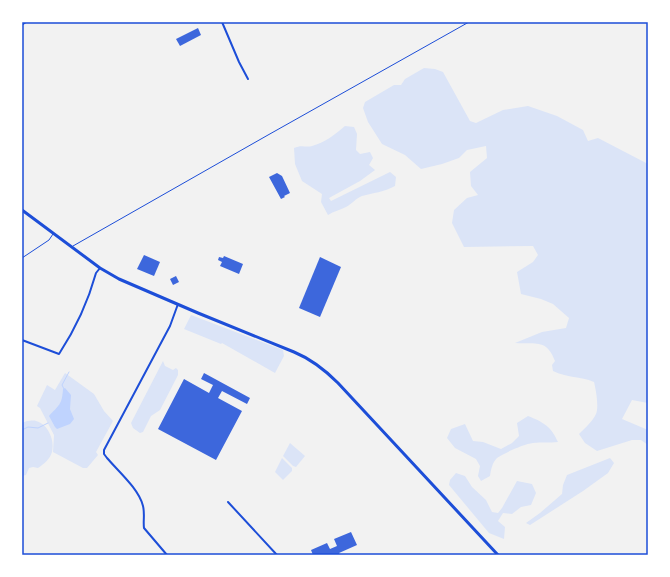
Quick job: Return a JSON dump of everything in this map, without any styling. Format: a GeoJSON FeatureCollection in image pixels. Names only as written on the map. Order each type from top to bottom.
{"type":"FeatureCollection","features":[{"type":"Feature","properties":{"kind":"main road"},"geometry":{"type":"LineString","coordinates":[[22,210],[71,248],[119,279],[303,356],[318,366],[338,383],[498,555]]}},
{"type":"Feature","properties":{"kind":"street"},"geometry":{"type":"LineString","coordinates":[[222,22],[248,79]]}},
{"type":"Feature","properties":{"kind":"street"},"geometry":{"type":"LineString","coordinates":[[22,340],[59,354],[71,336],[84,309],[96,273],[100,268]]}},
{"type":"Feature","properties":{"kind":"street"},"geometry":{"type":"LineString","coordinates":[[167,555],[144,528],[144,510],[138,493],[107,458],[104,454],[104,450],[170,326],[178,304]]}},
{"type":"Feature","properties":{"kind":"street"},"geometry":{"type":"LineString","coordinates":[[228,502],[277,555]]}},
{"type":"Feature","properties":{"kind":"lane"},"geometry":{"type":"LineString","coordinates":[[71,248],[261,138],[469,22]]}},
{"type":"Feature","properties":{"kind":"lane"},"geometry":{"type":"LineString","coordinates":[[22,258],[49,240],[54,234]]}},
{"type":"Feature","properties":{"kind":"shaded area"},"geometry":{"type":"Polygon","coordinates":[[[424,68],[435,69],[443,72],[470,121],[476,123],[503,110],[528,106],[557,116],[583,130],[588,141],[598,138],[648,164],[648,403],[632,400],[622,419],[648,430],[648,445],[641,440],[632,440],[597,451],[585,443],[579,434],[590,422],[597,411],[594,382],[563,375],[553,371],[552,365],[555,361],[552,354],[548,349],[540,344],[515,343],[542,332],[566,328],[569,318],[553,304],[521,294],[517,272],[533,262],[538,255],[533,246],[464,247],[452,223],[454,210],[467,198],[478,195],[471,186],[470,172],[487,158],[486,146],[467,150],[459,158],[421,169],[405,155],[382,144],[368,122],[363,108],[365,102],[394,85],[401,85],[405,79],[424,68]]]}},
{"type":"Feature","properties":{"kind":"shaded area"},"geometry":{"type":"Polygon","coordinates":[[[345,126],[354,127],[357,134],[356,150],[360,154],[370,152],[373,158],[369,165],[375,170],[360,181],[329,198],[331,201],[390,172],[396,177],[395,186],[383,191],[362,196],[346,207],[328,215],[321,202],[322,194],[302,181],[295,164],[294,148],[321,143],[345,126]]]}},
{"type":"Feature","properties":{"kind":"shaded area"},"geometry":{"type":"Polygon","coordinates":[[[191,315],[283,350],[284,356],[275,373],[222,343],[221,344],[184,329],[191,315]]]}},
{"type":"Feature","properties":{"kind":"shaded area"},"geometry":{"type":"Polygon","coordinates":[[[163,361],[165,366],[173,370],[176,368],[178,370],[178,375],[160,410],[151,416],[143,432],[140,433],[133,428],[131,423],[163,361]]]}},
{"type":"Feature","properties":{"kind":"shaded area"},"geometry":{"type":"Polygon","coordinates":[[[65,373],[94,394],[104,411],[113,421],[96,452],[98,455],[87,468],[83,468],[53,452],[54,435],[40,408],[37,406],[47,385],[55,390],[65,373]]]}},
{"type":"Feature","properties":{"kind":"shaded area"},"geometry":{"type":"Polygon","coordinates":[[[528,416],[546,425],[558,442],[529,444],[504,454],[497,458],[494,462],[490,476],[481,481],[478,476],[480,466],[476,459],[455,448],[447,438],[451,429],[465,424],[473,441],[483,442],[501,449],[512,443],[519,436],[517,423],[528,416]]]}},
{"type":"Feature","properties":{"kind":"shaded area"},"geometry":{"type":"Polygon","coordinates":[[[27,421],[35,421],[44,425],[50,433],[53,447],[51,455],[45,463],[38,468],[29,468],[26,475],[22,476],[22,423],[27,421]]]}},
{"type":"Feature","properties":{"kind":"shaded area"},"geometry":{"type":"Polygon","coordinates":[[[290,443],[305,456],[296,467],[283,456],[290,443]]]}},
{"type":"Feature","properties":{"kind":"shaded area"},"geometry":{"type":"Polygon","coordinates":[[[282,458],[292,468],[292,471],[283,480],[275,472],[282,458]]]}},
{"type":"Feature","properties":{"kind":"shaded area"},"geometry":{"type":"Polygon","coordinates":[[[610,458],[614,463],[608,473],[530,525],[526,523],[562,494],[563,485],[567,475],[610,458]]]}},
{"type":"Feature","properties":{"kind":"shaded area"},"geometry":{"type":"Polygon","coordinates":[[[456,473],[465,476],[472,487],[486,500],[492,512],[498,513],[517,481],[532,484],[536,493],[531,505],[521,507],[512,514],[503,513],[498,521],[505,527],[504,539],[489,533],[449,485],[450,480],[456,473]]]}},
{"type":"Feature","properties":{"kind":"water"},"geometry":{"type":"Polygon","coordinates":[[[65,388],[71,395],[70,409],[74,419],[70,424],[57,429],[49,416],[59,404],[62,398],[63,389],[65,388]]]}},
{"type":"Feature","properties":{"kind":"building"},"geometry":{"type":"Polygon","coordinates":[[[198,28],[201,35],[180,46],[176,39],[198,28]]]}},
{"type":"Feature","properties":{"kind":"building"},"geometry":{"type":"Polygon","coordinates":[[[277,173],[282,176],[290,193],[281,199],[269,177],[277,173]]]}},
{"type":"Feature","properties":{"kind":"building"},"geometry":{"type":"Polygon","coordinates":[[[144,255],[160,262],[154,276],[137,269],[144,255]]]}},
{"type":"Feature","properties":{"kind":"building"},"geometry":{"type":"Polygon","coordinates":[[[224,256],[243,264],[239,274],[220,266],[222,262],[218,260],[219,257],[223,258],[224,256]]]}},
{"type":"Feature","properties":{"kind":"building"},"geometry":{"type":"Polygon","coordinates":[[[320,257],[341,267],[320,317],[299,308],[320,257]]]}},
{"type":"Feature","properties":{"kind":"building"},"geometry":{"type":"Polygon","coordinates":[[[176,276],[179,282],[173,285],[170,279],[176,276]]]}},
{"type":"Feature","properties":{"kind":"building"},"geometry":{"type":"Polygon","coordinates":[[[204,373],[250,398],[247,404],[222,391],[218,398],[242,411],[216,460],[158,429],[184,379],[209,393],[213,385],[201,379],[204,373]]]}},
{"type":"Feature","properties":{"kind":"building"},"geometry":{"type":"Polygon","coordinates":[[[351,532],[357,545],[339,553],[340,555],[313,555],[311,550],[327,543],[330,549],[337,546],[334,539],[351,532]]]}},
{"type":"Feature","properties":{"kind":"waterway"},"geometry":{"type":"LineString","coordinates":[[64,389],[62,385],[69,372]]}},
{"type":"Feature","properties":{"kind":"waterway"},"geometry":{"type":"LineString","coordinates":[[22,430],[28,427],[38,428],[48,423]]}}]}
